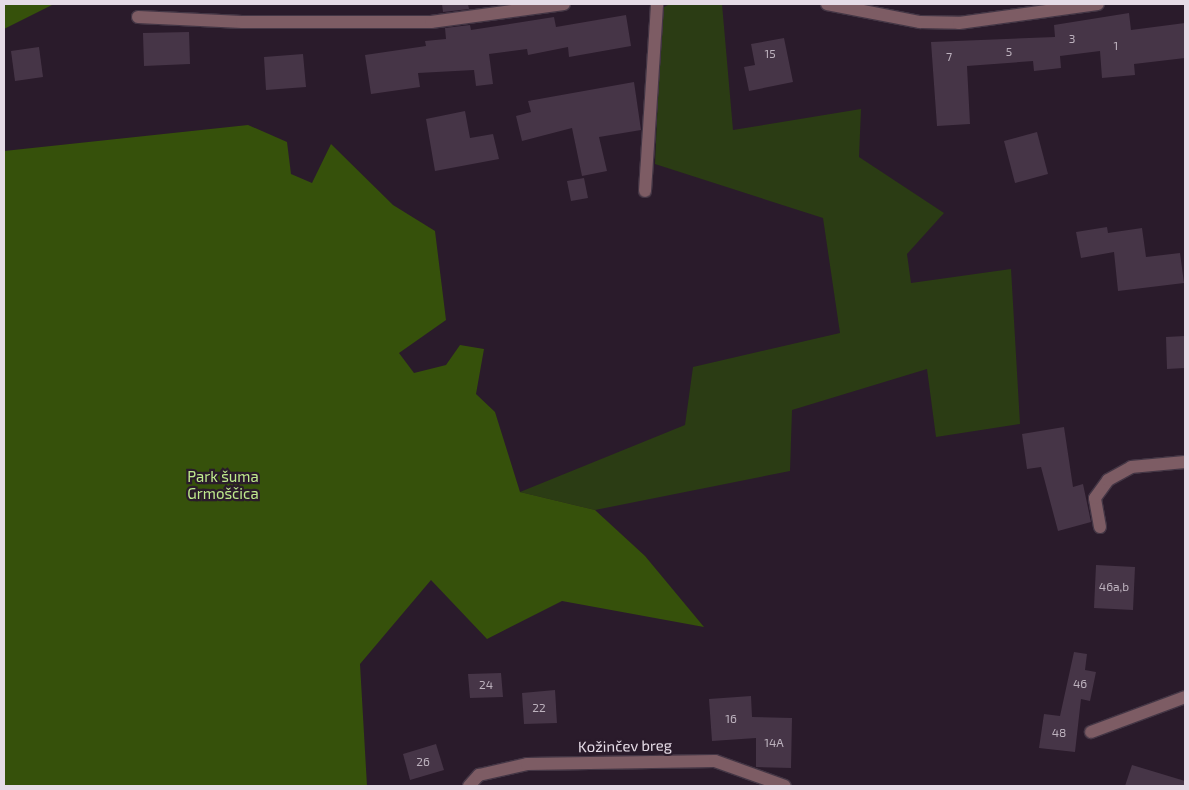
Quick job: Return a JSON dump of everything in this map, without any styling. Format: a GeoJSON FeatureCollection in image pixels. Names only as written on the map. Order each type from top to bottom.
{"type":"FeatureCollection","features":[{"type":"Feature","properties":{"kind":"street"},"geometry":{"type":"LineString","coordinates":[[138,17],[242,22],[430,22],[564,4]]}},
{"type":"Feature","properties":{"kind":"street"},"geometry":{"type":"LineString","coordinates":[[646,191],[657,4]]}},
{"type":"Feature","properties":{"kind":"street"},"geometry":{"type":"LineString","coordinates":[[827,4],[920,22],[958,23],[1098,4]]}},
{"type":"Feature","properties":{"kind":"street"},"geometry":{"type":"LineString","coordinates":[[1100,527],[1095,498],[1108,480],[1131,467],[1185,462]]}},
{"type":"Feature","properties":{"kind":"street"},"geometry":{"type":"LineString","coordinates":[[1091,732],[1185,697]]}},
{"type":"Feature","properties":{"kind":"street","name":"Kožinčev breg"},"geometry":{"type":"LineString","coordinates":[[469,786],[478,775],[527,764],[715,762],[784,786]]}},
{"type":"Feature","properties":{"kind":"green space"},"geometry":{"type":"Polygon","coordinates":[[[4,4],[54,4],[4,29],[4,4]]]}},
{"type":"Feature","properties":{"kind":"green space"},"geometry":{"type":"Polygon","coordinates":[[[670,4],[722,4],[733,130],[861,109],[859,157],[944,213],[907,254],[911,283],[1011,269],[1020,424],[936,437],[927,369],[792,410],[790,471],[595,510],[520,492],[685,425],[693,367],[840,333],[823,218],[655,164],[662,8],[670,4]]]}},
{"type":"Feature","properties":{"kind":"green space","name":"Park šuma Grmoščica"},"geometry":{"type":"Polygon","coordinates":[[[248,125],[287,142],[291,174],[312,183],[331,144],[393,205],[435,231],[446,320],[399,353],[414,373],[446,365],[460,345],[484,349],[476,394],[495,412],[520,492],[595,510],[645,556],[704,627],[562,601],[487,639],[431,580],[360,664],[367,786],[4,786],[4,151],[248,125]]]}},
{"type":"Feature","properties":{"kind":"building"},"geometry":{"type":"Polygon","coordinates":[[[442,4],[468,4],[469,9],[443,12],[442,4]]]}},
{"type":"Feature","properties":{"kind":"building"},"geometry":{"type":"Polygon","coordinates":[[[1129,13],[1131,30],[1185,23],[1185,58],[1134,64],[1135,75],[1102,78],[1100,51],[1060,56],[1061,68],[1034,71],[1033,61],[967,66],[970,124],[937,126],[931,42],[1055,37],[1054,25],[1129,13]]]}},
{"type":"Feature","properties":{"kind":"building"},"geometry":{"type":"Polygon","coordinates":[[[626,15],[631,46],[569,57],[568,47],[528,55],[527,49],[489,54],[493,84],[476,86],[474,70],[418,73],[420,87],[371,94],[365,55],[426,46],[425,41],[446,39],[445,28],[470,25],[471,30],[554,17],[556,27],[626,15]]]}},
{"type":"Feature","properties":{"kind":"building"},"geometry":{"type":"Polygon","coordinates":[[[189,32],[190,64],[144,66],[143,33],[189,32]]]}},
{"type":"Feature","properties":{"kind":"building"},"geometry":{"type":"Polygon","coordinates":[[[784,38],[793,82],[749,91],[744,67],[755,65],[751,44],[784,38]]]}},
{"type":"Feature","properties":{"kind":"building"},"geometry":{"type":"Polygon","coordinates":[[[39,47],[43,77],[15,81],[11,51],[39,47]]]}},
{"type":"Feature","properties":{"kind":"building"},"geometry":{"type":"Polygon","coordinates":[[[303,54],[306,87],[266,90],[264,57],[303,54]]]}},
{"type":"Feature","properties":{"kind":"building"},"geometry":{"type":"Polygon","coordinates":[[[634,82],[641,130],[599,137],[607,171],[582,176],[572,128],[522,141],[516,116],[531,112],[528,101],[634,82]]]}},
{"type":"Feature","properties":{"kind":"building"},"geometry":{"type":"Polygon","coordinates":[[[465,111],[470,138],[493,134],[499,159],[435,171],[426,119],[465,111]]]}},
{"type":"Feature","properties":{"kind":"building"},"geometry":{"type":"Polygon","coordinates":[[[1037,132],[1048,174],[1015,183],[1004,141],[1037,132]]]}},
{"type":"Feature","properties":{"kind":"building"},"geometry":{"type":"Polygon","coordinates":[[[584,178],[588,198],[571,201],[567,181],[584,178]]]}},
{"type":"Feature","properties":{"kind":"building"},"geometry":{"type":"Polygon","coordinates":[[[1107,227],[1108,233],[1142,228],[1146,257],[1180,253],[1184,283],[1118,291],[1114,252],[1081,258],[1076,232],[1107,227]]]}},
{"type":"Feature","properties":{"kind":"building"},"geometry":{"type":"Polygon","coordinates":[[[1185,336],[1185,368],[1167,369],[1166,337],[1185,336]]]}},
{"type":"Feature","properties":{"kind":"building"},"geometry":{"type":"Polygon","coordinates":[[[1064,427],[1073,487],[1083,484],[1091,522],[1058,531],[1041,467],[1027,469],[1022,434],[1064,427]]]}},
{"type":"Feature","properties":{"kind":"building"},"geometry":{"type":"Polygon","coordinates":[[[1096,565],[1135,567],[1133,610],[1094,608],[1096,565]]]}},
{"type":"Feature","properties":{"kind":"building"},"geometry":{"type":"Polygon","coordinates":[[[1074,652],[1087,654],[1085,670],[1096,672],[1090,701],[1081,699],[1075,752],[1039,748],[1044,714],[1060,716],[1074,652]]]}},
{"type":"Feature","properties":{"kind":"building"},"geometry":{"type":"Polygon","coordinates":[[[501,673],[503,697],[470,698],[468,674],[501,673]]]}},
{"type":"Feature","properties":{"kind":"building"},"geometry":{"type":"Polygon","coordinates":[[[555,690],[557,723],[524,724],[522,693],[555,690]]]}},
{"type":"Feature","properties":{"kind":"building"},"geometry":{"type":"Polygon","coordinates":[[[751,696],[752,717],[792,718],[791,768],[756,767],[756,738],[712,741],[709,699],[751,696]]]}},
{"type":"Feature","properties":{"kind":"building"},"geometry":{"type":"Polygon","coordinates":[[[436,744],[444,770],[410,780],[403,754],[436,744]]]}},
{"type":"Feature","properties":{"kind":"building"},"geometry":{"type":"Polygon","coordinates":[[[1132,765],[1185,781],[1185,786],[1125,786],[1132,765]]]}}]}
